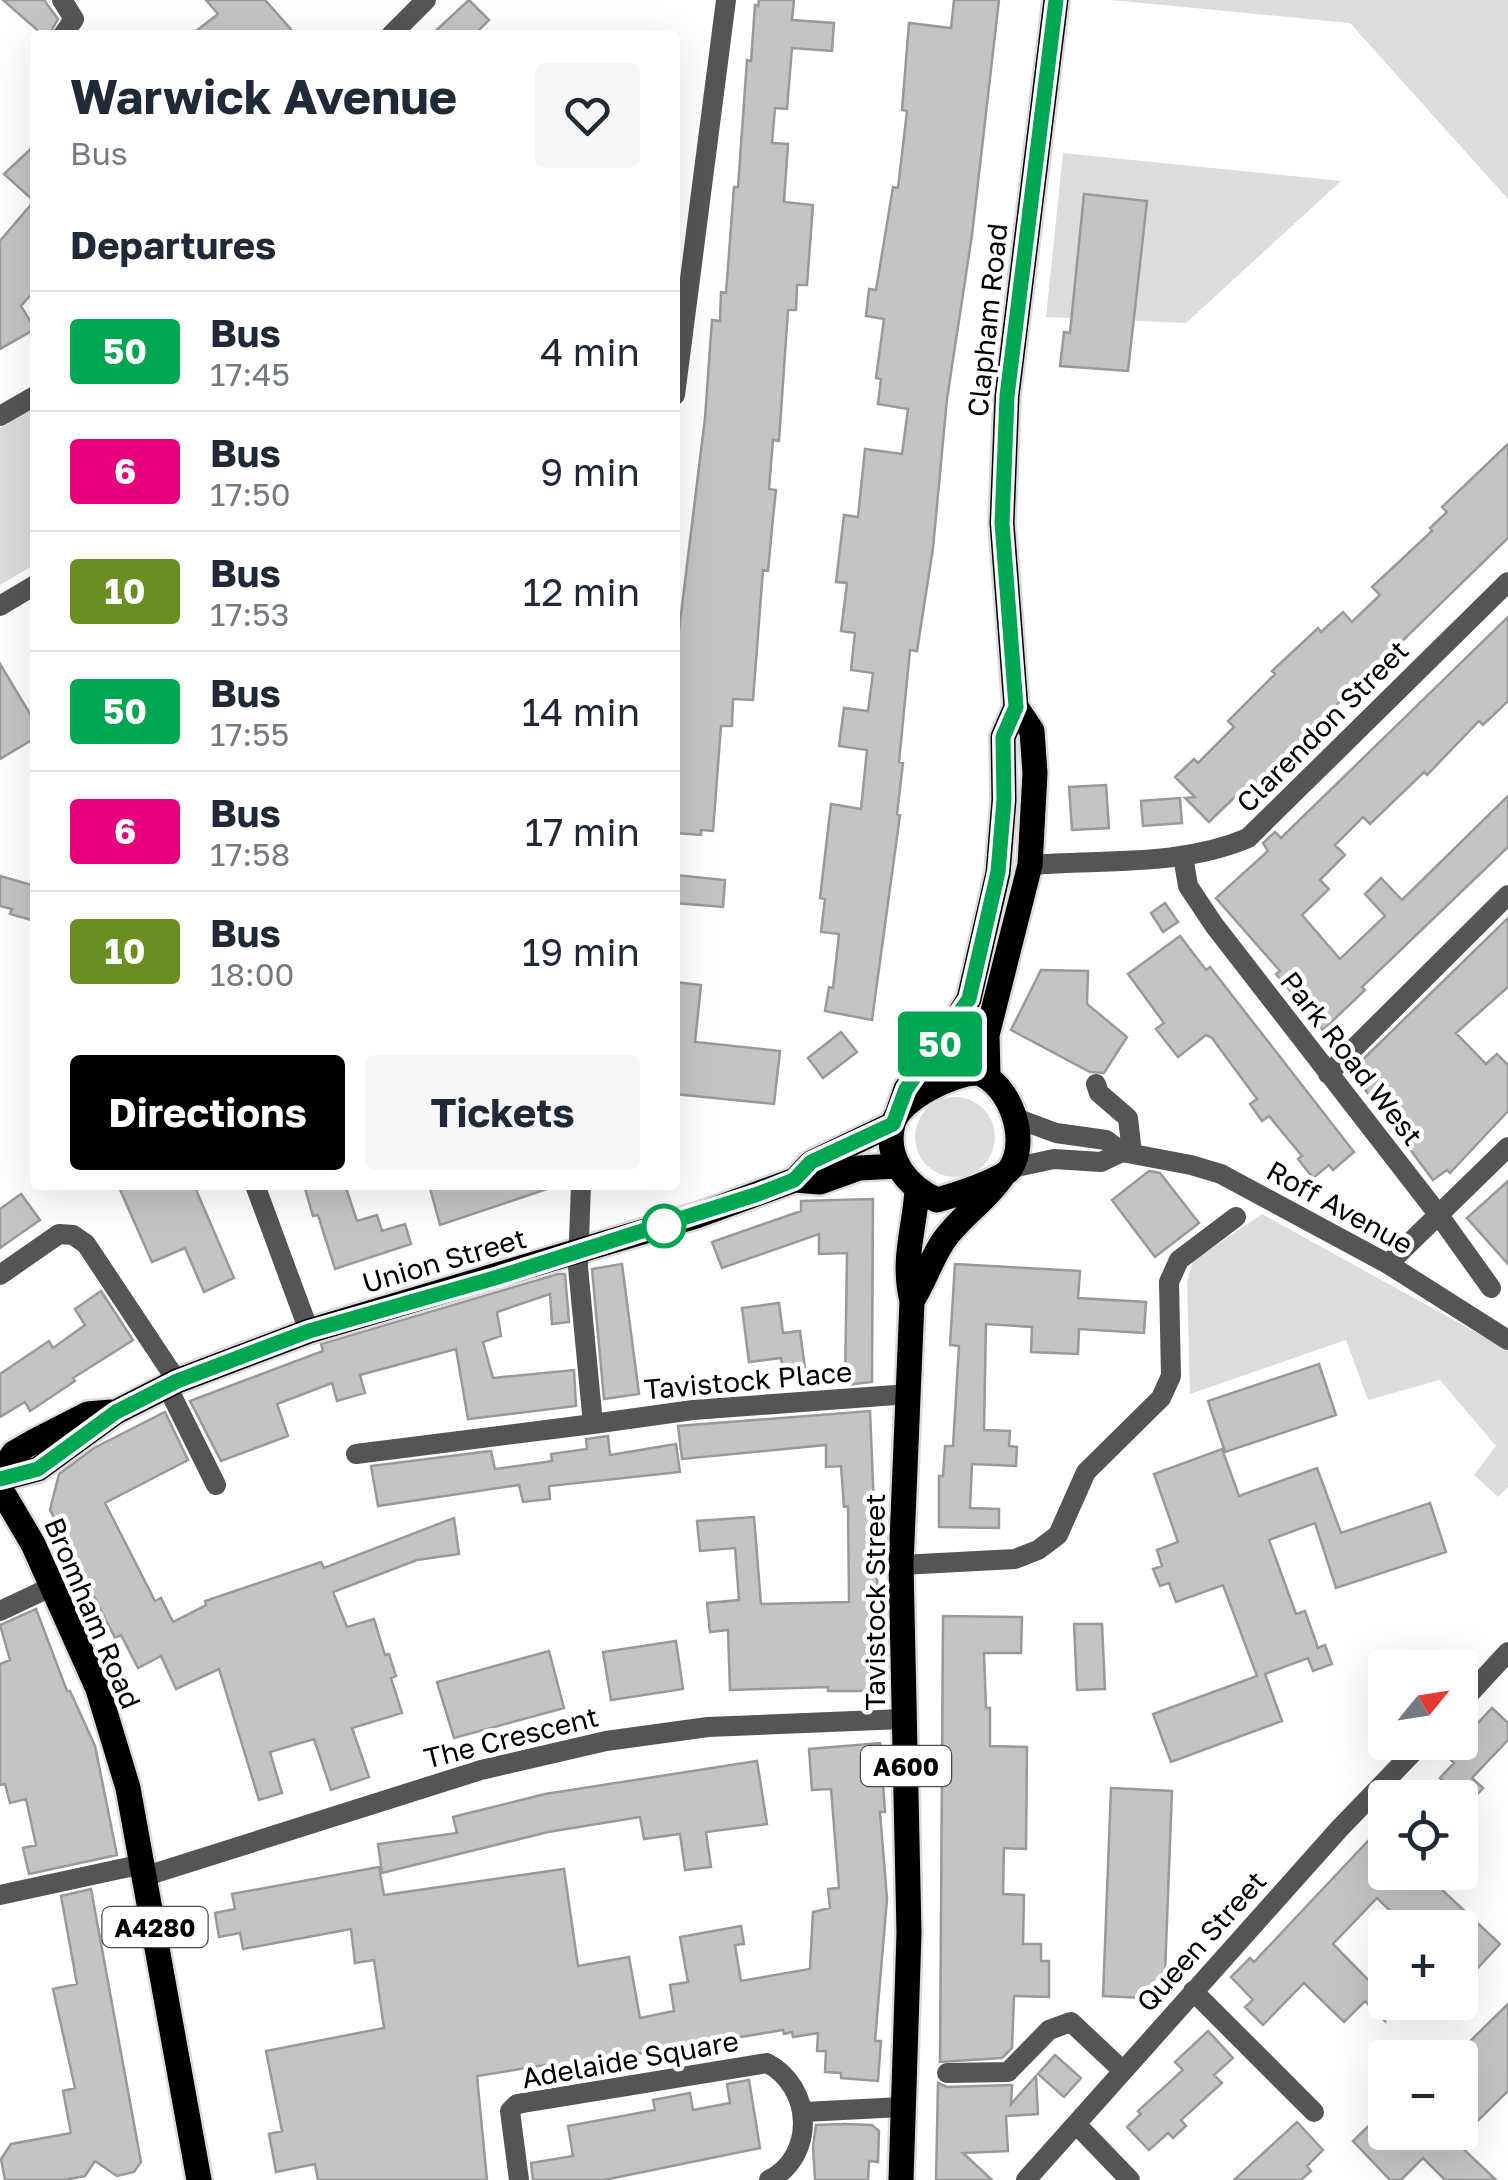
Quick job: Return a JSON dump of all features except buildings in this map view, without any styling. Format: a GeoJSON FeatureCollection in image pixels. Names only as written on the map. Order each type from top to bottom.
{"type":"FeatureCollection","features":[{"type":"Feature","properties":{"kind":"main road","name":"Clapham Road"},"geometry":{"type":"LineString","coordinates":[[895,1120],[906,1089],[969,999],[998,872],[1004,800],[1003,737],[1016,707],[1002,523],[1007,396],[1056,0]]}},
{"type":"Feature","properties":{"kind":"main road","name":"Clapham Road"},"geometry":{"type":"LineString","coordinates":[[988,1076],[987,1035],[1030,865],[1035,772],[1032,731],[1016,707]]}},
{"type":"Feature","properties":{"kind":"main road"},"geometry":{"type":"LineString","coordinates":[[978,1073],[988,1076],[1016,1118],[1018,1143],[1007,1172],[937,1200],[917,1191],[897,1166],[892,1144],[895,1120],[925,1092],[954,1075],[978,1073]]}},
{"type":"Feature","properties":{"kind":"main road","name":"Union Street"},"geometry":{"type":"LineString","coordinates":[[794,1180],[811,1162],[895,1120]]}},
{"type":"Feature","properties":{"kind":"main road","name":"Union Street"},"geometry":{"type":"LineString","coordinates":[[0,1476],[38,1469],[116,1412],[172,1384],[309,1331],[696,1216],[794,1180],[820,1182],[860,1168],[897,1166]]}},
{"type":"Feature","properties":{"kind":"main road","name":"Tavistock Street"},"geometry":{"type":"LineString","coordinates":[[901,2180],[909,1933],[902,1565],[912,1301],[943,1242],[1007,1172]]}},
{"type":"Feature","properties":{"kind":"main road","name":"A600"},"geometry":{"type":"LineString","coordinates":[[912,1301],[905,1272],[917,1191]]}},
{"type":"Feature","properties":{"kind":"main road","name":"Bromham Road"},"geometry":{"type":"LineString","coordinates":[[0,1488],[34,1544],[53,1586],[103,1704],[128,1788],[199,2180]]}},
{"type":"Feature","properties":{"kind":"street"},"geometry":{"type":"LineString","coordinates":[[62,0],[74,19],[66,30]]}},
{"type":"Feature","properties":{"kind":"street"},"geometry":{"type":"LineString","coordinates":[[396,30],[426,0]]}},
{"type":"Feature","properties":{"kind":"street"},"geometry":{"type":"LineString","coordinates":[[680,356],[726,0]]}},
{"type":"Feature","properties":{"kind":"street"},"geometry":{"type":"LineString","coordinates":[[0,416],[30,399]]}},
{"type":"Feature","properties":{"kind":"street","name":"Clarendon Street"},"geometry":{"type":"LineString","coordinates":[[1030,865],[1183,856],[1217,851],[1248,838],[1508,582]]}},
{"type":"Feature","properties":{"kind":"street"},"geometry":{"type":"LineString","coordinates":[[0,606],[30,587]]}},
{"type":"Feature","properties":{"kind":"street","name":"Park Road West"},"geometry":{"type":"LineString","coordinates":[[1183,856],[1188,886],[1491,1288]]}},
{"type":"Feature","properties":{"kind":"street"},"geometry":{"type":"LineString","coordinates":[[1328,1074],[1508,895]]}},
{"type":"Feature","properties":{"kind":"street"},"geometry":{"type":"LineString","coordinates":[[1096,1084],[1099,1094],[1128,1118],[1127,1153]]}},
{"type":"Feature","properties":{"kind":"street","name":"Roff Avenue"},"geometry":{"type":"LineString","coordinates":[[1016,1118],[1056,1132],[1106,1140],[1127,1153],[1221,1174],[1388,1264],[1508,1340]]}},
{"type":"Feature","properties":{"kind":"street"},"geometry":{"type":"LineString","coordinates":[[1388,1264],[1508,1147]]}},
{"type":"Feature","properties":{"kind":"street","name":"Roff Avenue"},"geometry":{"type":"LineString","coordinates":[[1007,1172],[1054,1159],[1101,1162],[1127,1153]]}},
{"type":"Feature","properties":{"kind":"street"},"geometry":{"type":"LineString","coordinates":[[257,1190],[309,1331]]}},
{"type":"Feature","properties":{"kind":"street"},"geometry":{"type":"LineString","coordinates":[[580,1190],[577,1252],[593,1424]]}},
{"type":"Feature","properties":{"kind":"street"},"geometry":{"type":"LineString","coordinates":[[902,1565],[1014,1559],[1038,1550],[1058,1535],[1086,1472],[1161,1398],[1171,1376],[1169,1282],[1179,1260],[1236,1217]]}},
{"type":"Feature","properties":{"kind":"street"},"geometry":{"type":"LineString","coordinates":[[0,1275],[59,1234],[72,1235],[86,1244],[172,1384],[216,1486]]}},
{"type":"Feature","properties":{"kind":"street","name":"Tavistock Place"},"geometry":{"type":"LineString","coordinates":[[356,1454],[693,1410],[909,1394]]}},
{"type":"Feature","properties":{"kind":"street"},"geometry":{"type":"LineString","coordinates":[[0,1611],[53,1586]]}},
{"type":"Feature","properties":{"kind":"street"},"geometry":{"type":"LineString","coordinates":[[1478,1692],[1501,1676],[1508,1652]]}},
{"type":"Feature","properties":{"kind":"street","name":"The Crescent"},"geometry":{"type":"LineString","coordinates":[[0,1895],[144,1870],[465,1774],[606,1740],[708,1727],[904,1719]]}},
{"type":"Feature","properties":{"kind":"street","name":"Queen Street"},"geometry":{"type":"LineString","coordinates":[[1026,2180],[1405,1760]]}},
{"type":"Feature","properties":{"kind":"street"},"geometry":{"type":"LineString","coordinates":[[1193,1991],[1314,2112]]}},
{"type":"Feature","properties":{"kind":"street"},"geometry":{"type":"LineString","coordinates":[[947,2073],[1008,2072],[1049,2030],[1071,2022],[1122,2070]]}},
{"type":"Feature","properties":{"kind":"street","name":"Adelaide Square"},"geometry":{"type":"LineString","coordinates":[[520,2180],[510,2111],[517,2104],[767,2063],[794,2085],[804,2112]]}},
{"type":"Feature","properties":{"kind":"street"},"geometry":{"type":"LineString","coordinates":[[770,2180],[786,2172],[798,2152],[804,2112],[902,2107]]}},
{"type":"Feature","properties":{"kind":"street"},"geometry":{"type":"LineString","coordinates":[[1077,2125],[1130,2180]]}},
{"type":"Feature","properties":{"kind":"shaded area"},"geometry":{"type":"Polygon","coordinates":[[[1111,0],[1508,0],[1508,199],[1350,23],[1111,0]]]}},
{"type":"Feature","properties":{"kind":"shaded area"},"geometry":{"type":"Polygon","coordinates":[[[1063,153],[1341,181],[1186,323],[1046,317],[1063,153]]]}},
{"type":"Feature","properties":{"kind":"shaded area"},"geometry":{"type":"Polygon","coordinates":[[[30,411],[30,567],[0,585],[0,428],[30,411]]]}},
{"type":"Feature","properties":{"kind":"shaded area"},"geometry":{"type":"Polygon","coordinates":[[[955,1097],[970,1100],[983,1109],[992,1122],[992,1152],[983,1165],[970,1174],[955,1177],[940,1174],[927,1165],[918,1152],[915,1137],[918,1122],[927,1109],[940,1100],[955,1097]]]}},
{"type":"Feature","properties":{"kind":"shaded area"},"geometry":{"type":"Polygon","coordinates":[[[1262,1214],[1508,1350],[1508,1487],[1498,1497],[1474,1475],[1496,1446],[1440,1380],[1368,1400],[1346,1340],[1190,1394],[1187,1281],[1193,1261],[1262,1214]]]}},
{"type":"Feature","properties":{"kind":"bus line","name":"50"},"geometry":{"type":"LineString","coordinates":[[0,1479],[38,1469],[116,1412],[177,1381],[309,1331],[498,1277],[758,1194],[794,1180],[811,1162],[893,1124],[906,1089],[969,999],[998,872],[1004,800],[1003,737],[1016,707],[1002,523],[1007,396],[1056,0]]}}]}
